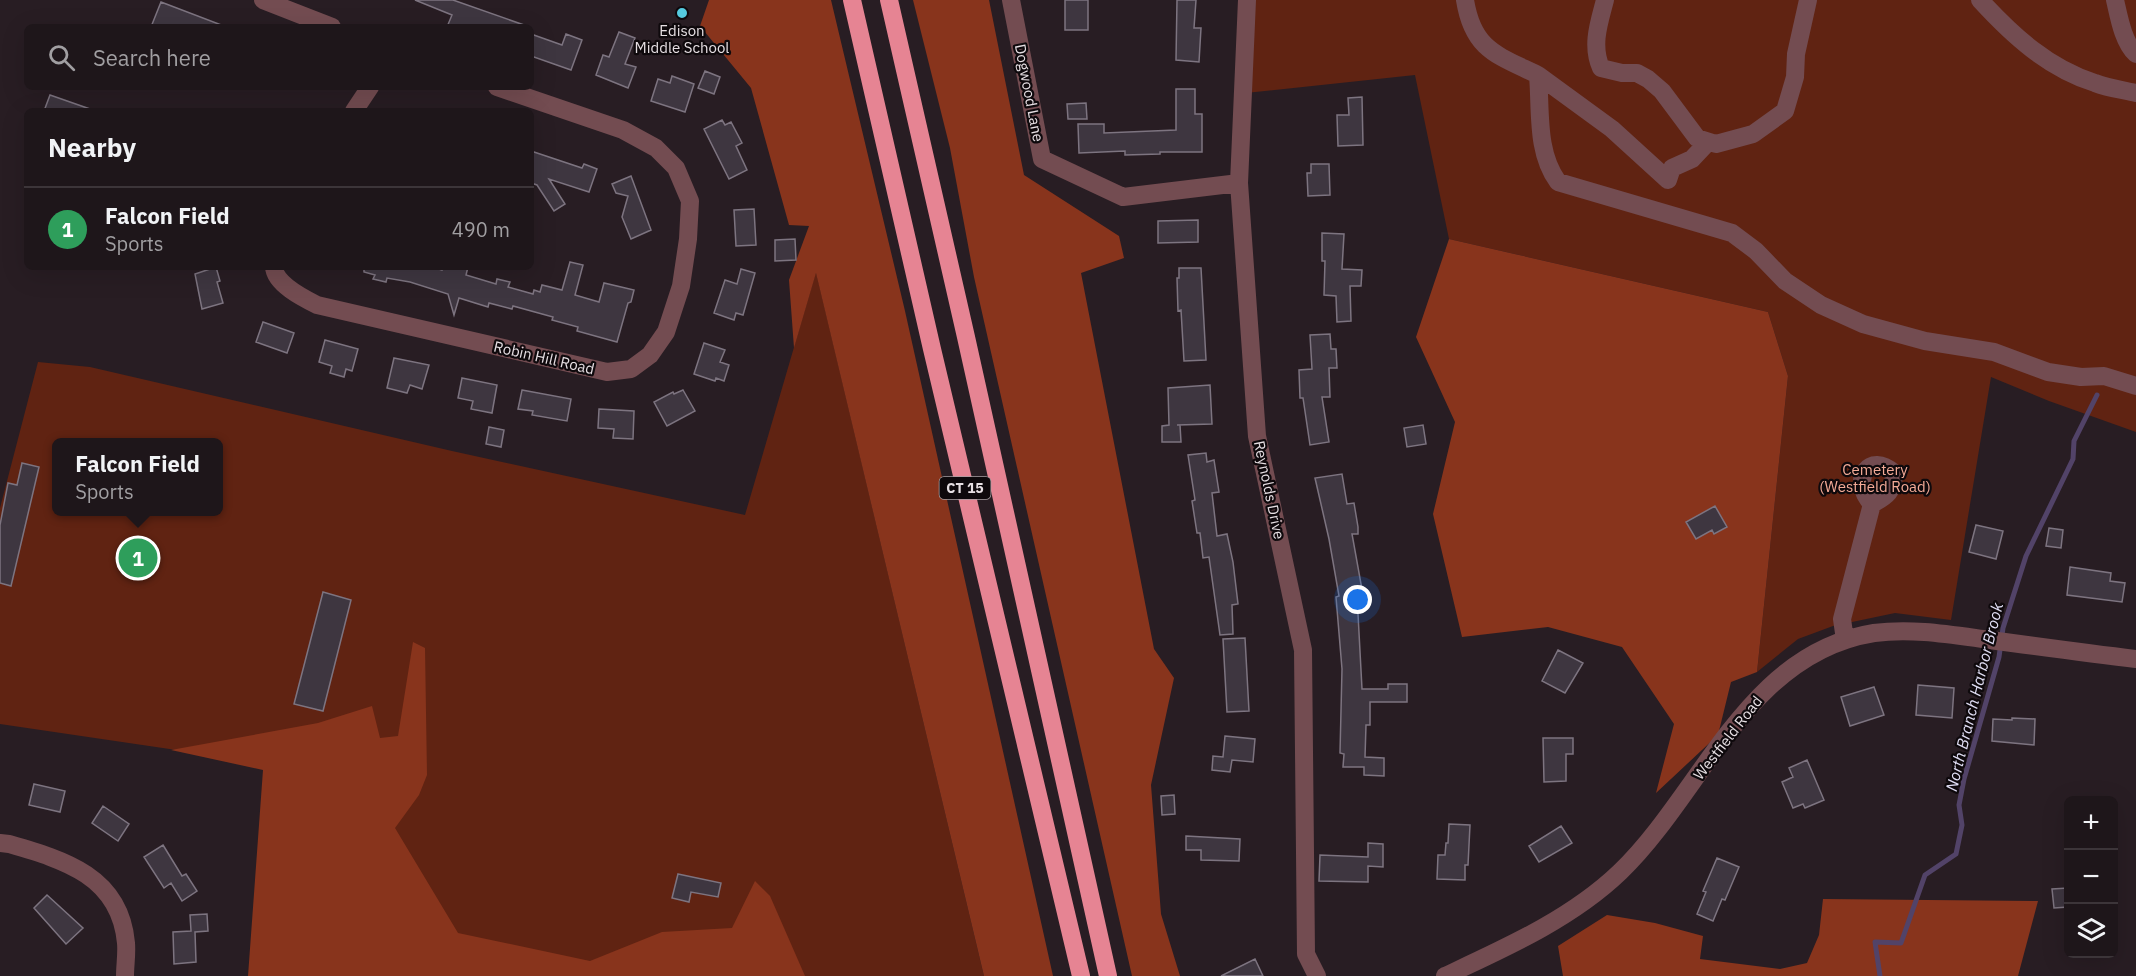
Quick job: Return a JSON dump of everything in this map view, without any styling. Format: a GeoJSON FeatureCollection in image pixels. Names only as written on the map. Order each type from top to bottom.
{"type":"FeatureCollection","features":[{"type":"Feature","properties":{"kind":"highway","name":"CT 15"},"geometry":{"type":"LineString","coordinates":[[852,0],[932,349],[1081,976]]}},
{"type":"Feature","properties":{"kind":"highway","name":"CT 15"},"geometry":{"type":"LineString","coordinates":[[889,0],[969,348],[1107,976]]}},
{"type":"Feature","properties":{"kind":"street"},"geometry":{"type":"LineString","coordinates":[[263,0],[324,24]]}},
{"type":"Feature","properties":{"kind":"street","name":"Dogwood Lane"},"geometry":{"type":"LineString","coordinates":[[1011,0],[1042,159],[1123,197],[1239,183]]}},
{"type":"Feature","properties":{"kind":"street","name":"Reynolds Drive"},"geometry":{"type":"LineString","coordinates":[[1247,0],[1239,183],[1257,436],[1303,650],[1306,954],[1317,976]]}},
{"type":"Feature","properties":{"kind":"street"},"geometry":{"type":"LineString","coordinates":[[1465,0],[1467,15],[1479,40],[1497,55],[1538,75],[1612,129],[1668,180],[1672,168],[1692,159],[1708,142]]}},
{"type":"Feature","properties":{"kind":"street"},"geometry":{"type":"LineString","coordinates":[[1605,0],[1596,36],[1596,57],[1601,68],[1622,74],[1637,74],[1648,79],[1662,91],[1697,138],[1716,144],[1754,134],[1785,111],[1795,77],[1796,54],[1808,0]]}},
{"type":"Feature","properties":{"kind":"street"},"geometry":{"type":"LineString","coordinates":[[1980,0],[2014,36],[2031,50],[2064,70],[2096,83],[2136,93]]}},
{"type":"Feature","properties":{"kind":"street"},"geometry":{"type":"LineString","coordinates":[[2115,0],[2122,27],[2136,54]]}},
{"type":"Feature","properties":{"kind":"street"},"geometry":{"type":"LineString","coordinates":[[1538,75],[1543,147],[1549,169],[1558,182],[1732,232],[1756,251],[1785,282],[1821,305],[1863,324],[1925,341],[1994,352],[2048,372],[2081,377],[2104,376],[2136,386]]}},
{"type":"Feature","properties":{"kind":"street"},"geometry":{"type":"LineString","coordinates":[[356,108],[368,90]]}},
{"type":"Feature","properties":{"kind":"street","name":"Robin Hill Road"},"geometry":{"type":"LineString","coordinates":[[274,270],[292,291],[317,305],[607,372],[631,369],[650,355],[666,332],[678,295],[688,239],[690,201],[676,168],[656,148],[622,130],[506,90]]}},
{"type":"Feature","properties":{"kind":"street"},"geometry":{"type":"LineString","coordinates":[[1845,640],[1842,619],[1872,504]]}},
{"type":"Feature","properties":{"kind":"street","name":"Westfield Road"},"geometry":{"type":"LineString","coordinates":[[1445,976],[1552,922],[1611,880],[1651,837],[1756,699],[1795,665],[1820,651],[1845,640],[1874,633],[1904,631],[2136,659]]}},
{"type":"Feature","properties":{"kind":"street"},"geometry":{"type":"LineString","coordinates":[[0,843],[60,860],[94,879],[117,906],[126,943],[125,976]]}},
{"type":"Feature","properties":{"kind":"green space","name":"Cemetery (Westfield Road)"},"geometry":{"type":"Polygon","coordinates":[[[1240,0],[2136,0],[2136,432],[2049,401],[1991,377],[1951,620],[1895,613],[1833,626],[1798,639],[1757,672],[1788,376],[1768,312],[1449,239],[1415,75],[1236,94],[1240,0]]]}},
{"type":"Feature","properties":{"kind":"green space"},"geometry":{"type":"Polygon","coordinates":[[[816,272],[984,976],[292,976],[372,779],[0,724],[0,508],[38,362],[90,367],[452,451],[745,515],[816,272]]]}},
{"type":"Feature","properties":{"kind":"shaded area"},"geometry":{"type":"Polygon","coordinates":[[[709,0],[831,0],[905,311],[1053,976],[984,976],[816,273],[794,348],[789,280],[809,226],[789,225],[751,88],[700,26],[709,0]]]}},
{"type":"Feature","properties":{"kind":"shaded area"},"geometry":{"type":"Polygon","coordinates":[[[913,0],[989,0],[1024,175],[1119,236],[1124,258],[1081,273],[1154,649],[1174,678],[1151,785],[1161,914],[1180,976],[1132,976],[974,277],[950,148],[913,0]]]}},
{"type":"Feature","properties":{"kind":"shaded area"},"geometry":{"type":"Polygon","coordinates":[[[1449,239],[1768,312],[1788,376],[1757,672],[1731,682],[1718,735],[1656,793],[1674,724],[1622,647],[1548,627],[1462,637],[1433,514],[1455,422],[1416,337],[1449,239]]]}},
{"type":"Feature","properties":{"kind":"shaded area"},"geometry":{"type":"Polygon","coordinates":[[[413,642],[425,648],[427,775],[419,795],[395,828],[458,933],[590,961],[662,932],[732,928],[755,881],[770,896],[805,976],[248,976],[263,770],[171,750],[318,723],[372,706],[380,738],[398,736],[413,642]]]}},
{"type":"Feature","properties":{"kind":"shaded area"},"geometry":{"type":"Polygon","coordinates":[[[1823,899],[2038,901],[2018,976],[1563,976],[1558,946],[1607,915],[1655,923],[1703,936],[1700,959],[1780,969],[1807,963],[1819,935],[1823,899]]]}},
{"type":"Feature","properties":{"kind":"building"},"geometry":{"type":"Polygon","coordinates":[[[415,0],[453,0],[521,24],[448,24],[452,15],[415,0]]]}},
{"type":"Feature","properties":{"kind":"building"},"geometry":{"type":"Polygon","coordinates":[[[1065,0],[1088,0],[1088,30],[1065,30],[1065,0]]]}},
{"type":"Feature","properties":{"kind":"building"},"geometry":{"type":"Polygon","coordinates":[[[1177,0],[1196,0],[1194,28],[1201,28],[1199,62],[1176,60],[1177,0]]]}},
{"type":"Feature","properties":{"kind":"building"},"geometry":{"type":"Polygon","coordinates":[[[161,2],[219,24],[152,24],[161,2]]]}},
{"type":"Feature","properties":{"kind":"building"},"geometry":{"type":"Polygon","coordinates":[[[619,32],[635,38],[625,64],[636,67],[628,88],[596,75],[603,55],[609,57],[619,32]]]}},
{"type":"Feature","properties":{"kind":"building"},"geometry":{"type":"Polygon","coordinates":[[[566,34],[582,40],[571,70],[534,57],[534,35],[562,45],[566,34]]]}},
{"type":"Feature","properties":{"kind":"building"},"geometry":{"type":"Polygon","coordinates":[[[705,71],[720,77],[714,94],[698,88],[705,71]]]}},
{"type":"Feature","properties":{"kind":"building"},"geometry":{"type":"Polygon","coordinates":[[[672,76],[694,84],[685,112],[651,101],[658,79],[670,83],[672,76]]]}},
{"type":"Feature","properties":{"kind":"building"},"geometry":{"type":"Polygon","coordinates":[[[1176,89],[1195,89],[1195,114],[1202,114],[1202,152],[1125,155],[1125,151],[1079,153],[1078,124],[1104,124],[1104,133],[1176,130],[1176,89]]]}},
{"type":"Feature","properties":{"kind":"building"},"geometry":{"type":"Polygon","coordinates":[[[50,95],[87,108],[45,108],[50,95]]]}},
{"type":"Feature","properties":{"kind":"building"},"geometry":{"type":"Polygon","coordinates":[[[1362,97],[1363,145],[1338,146],[1337,115],[1349,115],[1348,98],[1362,97]]]}},
{"type":"Feature","properties":{"kind":"building"},"geometry":{"type":"Polygon","coordinates":[[[1086,103],[1087,119],[1068,119],[1067,104],[1086,103]]]}},
{"type":"Feature","properties":{"kind":"building"},"geometry":{"type":"Polygon","coordinates":[[[722,120],[725,125],[731,122],[742,143],[736,146],[747,170],[729,179],[704,129],[722,120]]]}},
{"type":"Feature","properties":{"kind":"building"},"geometry":{"type":"Polygon","coordinates":[[[534,152],[582,168],[584,164],[597,169],[589,192],[549,179],[565,204],[554,211],[537,185],[534,184],[534,152]]]}},
{"type":"Feature","properties":{"kind":"building"},"geometry":{"type":"Polygon","coordinates":[[[1311,164],[1329,164],[1330,195],[1308,196],[1307,173],[1311,173],[1311,164]]]}},
{"type":"Feature","properties":{"kind":"building"},"geometry":{"type":"Polygon","coordinates":[[[631,176],[651,230],[631,239],[622,217],[628,196],[616,193],[612,184],[631,176]]]}},
{"type":"Feature","properties":{"kind":"building"},"geometry":{"type":"Polygon","coordinates":[[[754,209],[756,245],[736,246],[734,210],[754,209]]]}},
{"type":"Feature","properties":{"kind":"building"},"geometry":{"type":"Polygon","coordinates":[[[1198,220],[1198,242],[1158,243],[1158,221],[1198,220]]]}},
{"type":"Feature","properties":{"kind":"building"},"geometry":{"type":"Polygon","coordinates":[[[1322,233],[1344,234],[1342,269],[1362,270],[1361,286],[1350,286],[1351,321],[1337,322],[1336,296],[1324,295],[1325,261],[1322,261],[1322,233]]]}},
{"type":"Feature","properties":{"kind":"building"},"geometry":{"type":"Polygon","coordinates":[[[795,239],[796,260],[775,261],[775,240],[795,239]]]}},
{"type":"Feature","properties":{"kind":"building"},"geometry":{"type":"Polygon","coordinates":[[[570,262],[583,265],[575,295],[599,302],[604,283],[634,290],[617,342],[577,331],[578,327],[552,320],[553,317],[513,306],[512,309],[489,303],[488,307],[459,298],[454,315],[448,294],[410,282],[387,278],[386,282],[373,279],[375,275],[364,272],[364,270],[467,270],[466,275],[496,284],[497,279],[510,282],[508,287],[533,294],[534,290],[540,292],[542,285],[562,290],[570,262]]]}},
{"type":"Feature","properties":{"kind":"building"},"geometry":{"type":"Polygon","coordinates":[[[1179,268],[1201,268],[1206,360],[1184,361],[1181,310],[1178,311],[1179,268]]]}},
{"type":"Feature","properties":{"kind":"building"},"geometry":{"type":"Polygon","coordinates":[[[741,269],[755,273],[743,315],[736,313],[734,320],[714,313],[725,280],[737,284],[741,269]]]}},
{"type":"Feature","properties":{"kind":"building"},"geometry":{"type":"Polygon","coordinates":[[[217,270],[220,281],[217,282],[223,303],[202,309],[195,274],[217,270]]]}},
{"type":"Feature","properties":{"kind":"building"},"geometry":{"type":"Polygon","coordinates":[[[263,322],[294,333],[287,353],[256,342],[263,322]]]}},
{"type":"Feature","properties":{"kind":"building"},"geometry":{"type":"Polygon","coordinates":[[[1330,334],[1331,349],[1336,349],[1337,368],[1329,368],[1330,397],[1322,397],[1329,442],[1310,445],[1303,398],[1300,398],[1299,370],[1312,369],[1310,335],[1330,334]]]}},
{"type":"Feature","properties":{"kind":"building"},"geometry":{"type":"Polygon","coordinates":[[[325,340],[358,349],[352,371],[346,369],[344,377],[330,373],[332,366],[319,362],[325,340]]]}},
{"type":"Feature","properties":{"kind":"building"},"geometry":{"type":"Polygon","coordinates":[[[704,343],[725,350],[720,362],[729,365],[724,381],[716,378],[715,381],[694,374],[704,343]]]}},
{"type":"Feature","properties":{"kind":"building"},"geometry":{"type":"Polygon","coordinates":[[[394,358],[429,365],[422,389],[410,385],[407,393],[387,388],[394,358]]]}},
{"type":"Feature","properties":{"kind":"building"},"geometry":{"type":"Polygon","coordinates":[[[462,378],[497,385],[492,413],[471,409],[473,401],[458,398],[462,378]]]}},
{"type":"Feature","properties":{"kind":"building"},"geometry":{"type":"Polygon","coordinates":[[[1210,385],[1212,424],[1177,425],[1180,425],[1181,442],[1162,442],[1162,426],[1169,425],[1168,388],[1210,385]]]}},
{"type":"Feature","properties":{"kind":"building"},"geometry":{"type":"Polygon","coordinates":[[[522,390],[571,399],[567,421],[532,415],[533,411],[518,409],[522,390]]]}},
{"type":"Feature","properties":{"kind":"building"},"geometry":{"type":"Polygon","coordinates":[[[683,390],[695,411],[667,426],[654,402],[673,392],[674,394],[683,390]]]}},
{"type":"Feature","properties":{"kind":"building"},"geometry":{"type":"Polygon","coordinates":[[[599,409],[634,411],[633,439],[613,438],[614,429],[598,428],[599,409]]]}},
{"type":"Feature","properties":{"kind":"building"},"geometry":{"type":"Polygon","coordinates":[[[1423,425],[1426,444],[1407,447],[1404,428],[1423,425]]]}},
{"type":"Feature","properties":{"kind":"building"},"geometry":{"type":"Polygon","coordinates":[[[489,427],[504,430],[501,447],[486,444],[489,427]]]}},
{"type":"Feature","properties":{"kind":"building"},"geometry":{"type":"Polygon","coordinates":[[[1206,453],[1207,462],[1214,460],[1219,492],[1212,493],[1217,536],[1227,534],[1233,562],[1238,604],[1232,605],[1233,634],[1220,635],[1209,557],[1203,558],[1192,501],[1195,500],[1188,455],[1206,453]]]}},
{"type":"Feature","properties":{"kind":"building"},"geometry":{"type":"Polygon","coordinates":[[[22,463],[39,467],[11,586],[0,583],[0,525],[8,483],[17,485],[22,463]]]}},
{"type":"Feature","properties":{"kind":"building"},"geometry":{"type":"Polygon","coordinates":[[[1342,474],[1347,504],[1354,503],[1358,527],[1358,534],[1352,534],[1363,595],[1357,595],[1362,689],[1388,689],[1388,684],[1407,684],[1407,702],[1370,702],[1370,725],[1366,725],[1365,757],[1384,758],[1384,776],[1364,775],[1364,767],[1343,767],[1344,754],[1340,753],[1342,669],[1336,597],[1339,596],[1315,478],[1342,474]]]}},
{"type":"Feature","properties":{"kind":"building"},"geometry":{"type":"Polygon","coordinates":[[[1715,506],[1727,527],[1714,534],[1712,530],[1696,539],[1686,522],[1715,506]]]}},
{"type":"Feature","properties":{"kind":"building"},"geometry":{"type":"Polygon","coordinates":[[[1976,525],[2003,531],[1996,559],[1969,552],[1976,525]]]}},
{"type":"Feature","properties":{"kind":"building"},"geometry":{"type":"Polygon","coordinates":[[[2049,528],[2063,530],[2061,548],[2046,546],[2049,528]]]}},
{"type":"Feature","properties":{"kind":"building"},"geometry":{"type":"Polygon","coordinates":[[[2070,567],[2111,573],[2110,581],[2125,583],[2122,602],[2067,595],[2070,567]]]}},
{"type":"Feature","properties":{"kind":"building"},"geometry":{"type":"Polygon","coordinates":[[[323,592],[351,600],[323,711],[294,704],[323,592]]]}},
{"type":"Feature","properties":{"kind":"building"},"geometry":{"type":"Polygon","coordinates":[[[1245,638],[1249,711],[1227,712],[1223,639],[1245,638]]]}},
{"type":"Feature","properties":{"kind":"building"},"geometry":{"type":"Polygon","coordinates":[[[1558,650],[1583,663],[1565,693],[1542,681],[1558,650]]]}},
{"type":"Feature","properties":{"kind":"building"},"geometry":{"type":"Polygon","coordinates":[[[1918,685],[1954,688],[1952,718],[1916,715],[1918,685]]]}},
{"type":"Feature","properties":{"kind":"building"},"geometry":{"type":"Polygon","coordinates":[[[1874,687],[1884,715],[1850,726],[1841,697],[1874,687]]]}},
{"type":"Feature","properties":{"kind":"building"},"geometry":{"type":"Polygon","coordinates":[[[2012,718],[2035,719],[2034,745],[1992,741],[1993,719],[2012,720],[2012,718]]]}},
{"type":"Feature","properties":{"kind":"building"},"geometry":{"type":"Polygon","coordinates":[[[1225,736],[1255,739],[1253,762],[1232,760],[1230,772],[1212,770],[1213,756],[1223,757],[1225,736]]]}},
{"type":"Feature","properties":{"kind":"building"},"geometry":{"type":"Polygon","coordinates":[[[1543,738],[1573,738],[1573,754],[1566,754],[1566,781],[1544,782],[1543,738]]]}},
{"type":"Feature","properties":{"kind":"building"},"geometry":{"type":"Polygon","coordinates":[[[1807,760],[1824,800],[1805,808],[1803,804],[1793,808],[1782,782],[1793,777],[1789,768],[1807,760]]]}},
{"type":"Feature","properties":{"kind":"building"},"geometry":{"type":"Polygon","coordinates":[[[34,784],[65,791],[60,812],[29,805],[34,784]]]}},
{"type":"Feature","properties":{"kind":"building"},"geometry":{"type":"Polygon","coordinates":[[[1174,795],[1175,814],[1162,815],[1161,796],[1174,795]]]}},
{"type":"Feature","properties":{"kind":"building"},"geometry":{"type":"Polygon","coordinates":[[[103,806],[129,824],[118,841],[92,823],[103,806]]]}},
{"type":"Feature","properties":{"kind":"building"},"geometry":{"type":"Polygon","coordinates":[[[1449,824],[1470,825],[1465,880],[1437,879],[1438,855],[1445,855],[1449,824]]]}},
{"type":"Feature","properties":{"kind":"building"},"geometry":{"type":"Polygon","coordinates":[[[1561,826],[1572,843],[1539,862],[1529,846],[1561,826]]]}},
{"type":"Feature","properties":{"kind":"building"},"geometry":{"type":"Polygon","coordinates":[[[1186,836],[1240,839],[1239,861],[1201,860],[1201,850],[1186,850],[1186,836]]]}},
{"type":"Feature","properties":{"kind":"building"},"geometry":{"type":"Polygon","coordinates":[[[1368,843],[1383,844],[1383,867],[1368,866],[1368,882],[1319,881],[1320,855],[1368,857],[1368,843]]]}},
{"type":"Feature","properties":{"kind":"building"},"geometry":{"type":"Polygon","coordinates":[[[163,845],[182,876],[186,874],[197,891],[182,901],[171,883],[164,888],[144,857],[163,845]]]}},
{"type":"Feature","properties":{"kind":"building"},"geometry":{"type":"Polygon","coordinates":[[[1717,858],[1739,867],[1713,921],[1697,914],[1706,892],[1703,891],[1717,858]]]}},
{"type":"Feature","properties":{"kind":"building"},"geometry":{"type":"Polygon","coordinates":[[[678,874],[721,883],[718,897],[691,892],[689,902],[672,898],[678,874]]]}},
{"type":"Feature","properties":{"kind":"building"},"geometry":{"type":"Polygon","coordinates":[[[2064,888],[2064,907],[2054,908],[2052,889],[2064,888]]]}},
{"type":"Feature","properties":{"kind":"building"},"geometry":{"type":"Polygon","coordinates":[[[47,895],[83,928],[66,944],[34,908],[47,895]]]}},
{"type":"Feature","properties":{"kind":"building"},"geometry":{"type":"Polygon","coordinates":[[[207,914],[208,931],[195,932],[196,962],[174,964],[173,932],[191,931],[190,915],[207,914]]]}},
{"type":"Feature","properties":{"kind":"building"},"geometry":{"type":"Polygon","coordinates":[[[1255,959],[1263,976],[1221,976],[1255,959]]]}},
{"type":"Feature","properties":{"kind":"waterway","name":"North Branch Harbor Brook"},"geometry":{"type":"LineString","coordinates":[[1880,976],[1875,942],[1901,943],[1925,875],[1956,854],[1962,825],[1959,805],[1964,779],[1999,657],[2003,628],[2026,556],[2073,459],[2074,441],[2097,395]]}},
{"type":"Feature","properties":{"kind":"place","name":"Edison Middle School"},"geometry":{"type":"Point","coordinates":[682,13]}},
{"type":"Feature","properties":{"kind":"place","name":"Falcon Field"},"geometry":{"type":"Point","coordinates":[138,558]}}]}
